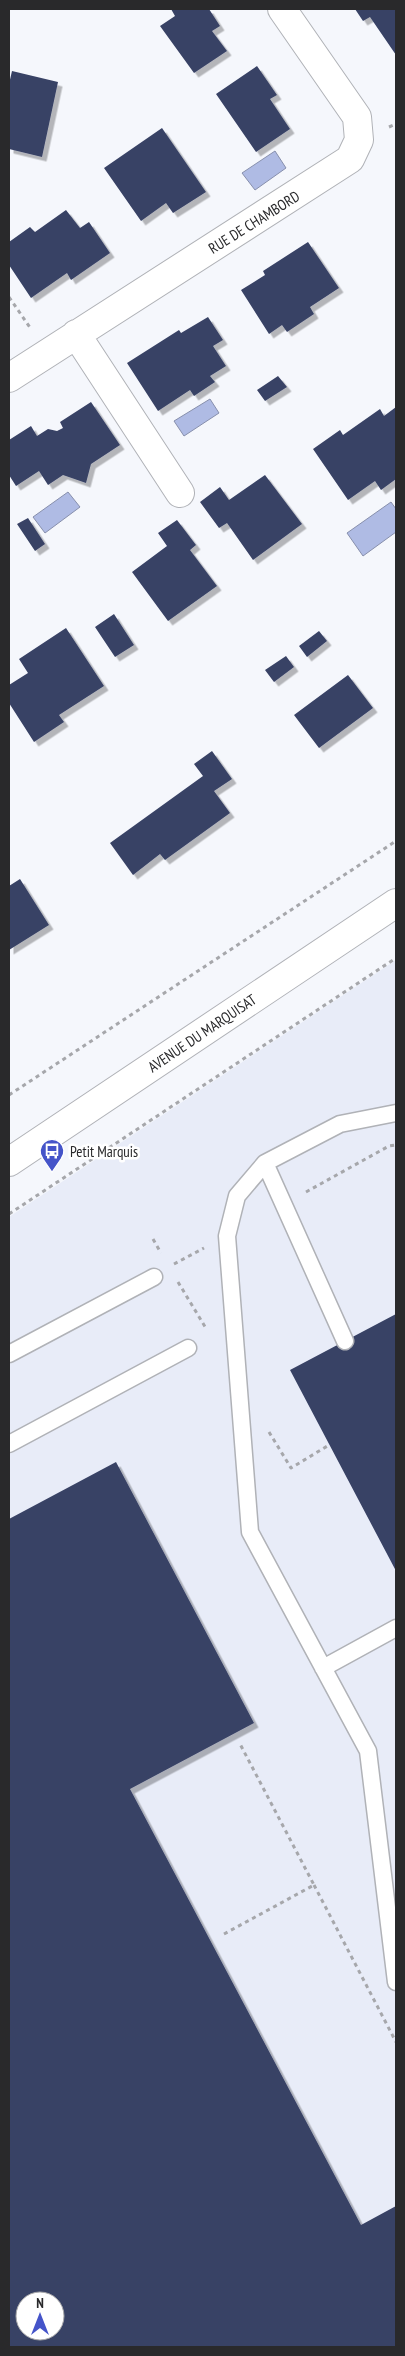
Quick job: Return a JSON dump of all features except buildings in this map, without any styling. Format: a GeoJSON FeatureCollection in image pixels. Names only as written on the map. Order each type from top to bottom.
{"type":"FeatureCollection","features":[{"type":"Feature","properties":{"kind":"street","name":"RUE DE CHAMBORD"},"geometry":{"type":"LineString","coordinates":[[9,378],[350,159],[359,140],[357,118],[282,9]]}},
{"type":"Feature","properties":{"kind":"street"},"geometry":{"type":"LineString","coordinates":[[76,334],[180,493]]}},
{"type":"Feature","properties":{"kind":"street","name":"AVENUE DU MARQUISAT"},"geometry":{"type":"LineString","coordinates":[[9,1162],[396,904]]}},
{"type":"Feature","properties":{"kind":"lane"},"geometry":{"type":"LineString","coordinates":[[396,1113],[340,1124],[265,1163],[249,1179],[237,1196],[227,1236],[250,1532],[368,1751],[396,1982]]}},
{"type":"Feature","properties":{"kind":"lane"},"geometry":{"type":"LineString","coordinates":[[265,1163],[345,1341]]}},
{"type":"Feature","properties":{"kind":"lane"},"geometry":{"type":"LineString","coordinates":[[9,1354],[154,1277]]}},
{"type":"Feature","properties":{"kind":"lane"},"geometry":{"type":"LineString","coordinates":[[9,1444],[188,1348]]}},
{"type":"Feature","properties":{"kind":"lane"},"geometry":{"type":"LineString","coordinates":[[323,1668],[396,1628]]}},
{"type":"Feature","properties":{"kind":"path"},"geometry":{"type":"LineString","coordinates":[[9,297],[48,353]]}},
{"type":"Feature","properties":{"kind":"path"},"geometry":{"type":"LineString","coordinates":[[9,1095],[396,841]]}},
{"type":"Feature","properties":{"kind":"path"},"geometry":{"type":"LineString","coordinates":[[9,1214],[396,958]]}},
{"type":"Feature","properties":{"kind":"path"},"geometry":{"type":"LineString","coordinates":[[239,1742],[396,2042]]}},
{"type":"Feature","properties":{"kind":"path"},"geometry":{"type":"LineString","coordinates":[[224,1934],[314,1886]]}},
{"type":"Feature","properties":{"kind":"shaded area"},"geometry":{"type":"Polygon","coordinates":[[[396,960],[396,2347],[9,2347],[9,1217],[396,960]]]}},
{"type":"Feature","properties":{"kind":"water"},"geometry":{"type":"Polygon","coordinates":[[[275,151],[286,168],[255,190],[242,173],[275,151]]]}},
{"type":"Feature","properties":{"kind":"water"},"geometry":{"type":"Polygon","coordinates":[[[210,399],[219,413],[184,436],[174,421],[210,399]]]}},
{"type":"Feature","properties":{"kind":"water"},"geometry":{"type":"Polygon","coordinates":[[[68,492],[80,507],[45,533],[33,517],[68,492]]]}},
{"type":"Feature","properties":{"kind":"water"},"geometry":{"type":"Polygon","coordinates":[[[391,502],[396,509],[396,532],[363,556],[347,533],[391,502]]]}},
{"type":"Feature","properties":{"kind":"place","name":"Petit Marquis"},"geometry":{"type":"Point","coordinates":[52,1172]}}]}
